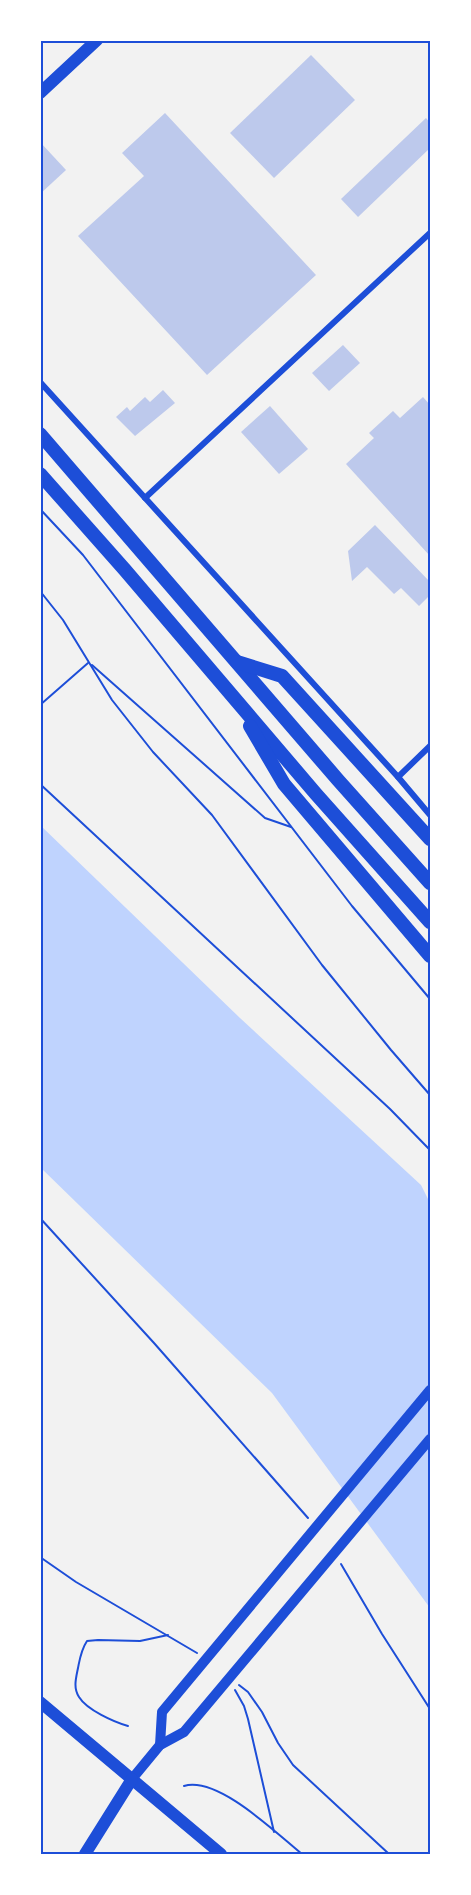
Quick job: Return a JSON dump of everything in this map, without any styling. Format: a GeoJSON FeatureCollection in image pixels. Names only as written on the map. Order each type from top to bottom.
{"type":"FeatureCollection","features":[{"type":"Feature","properties":{"kind":"highway"},"geometry":{"type":"LineString","coordinates":[[40,434],[338,780],[430,883]]}},
{"type":"Feature","properties":{"kind":"highway"},"geometry":{"type":"LineString","coordinates":[[40,474],[316,794],[430,922]]}},
{"type":"Feature","properties":{"kind":"highway"},"geometry":{"type":"LineString","coordinates":[[237,662],[282,676],[430,839]]}},
{"type":"Feature","properties":{"kind":"highway"},"geometry":{"type":"LineString","coordinates":[[232,696],[284,784],[430,956]]}},
{"type":"Feature","properties":{"kind":"main road"},"geometry":{"type":"LineString","coordinates":[[40,93],[97,40]]}},
{"type":"Feature","properties":{"kind":"main road"},"geometry":{"type":"LineString","coordinates":[[40,1702],[221,1854]]}},
{"type":"Feature","properties":{"kind":"main road"},"geometry":{"type":"LineString","coordinates":[[85,1854],[132,1779]]}},
{"type":"Feature","properties":{"kind":"street"},"geometry":{"type":"LineString","coordinates":[[145,498],[430,233]]}},
{"type":"Feature","properties":{"kind":"street"},"geometry":{"type":"LineString","coordinates":[[40,381],[430,814]]}},
{"type":"Feature","properties":{"kind":"street"},"geometry":{"type":"LineString","coordinates":[[398,777],[430,746]]}},
{"type":"Feature","properties":{"kind":"street"},"geometry":{"type":"LineString","coordinates":[[160,1745],[162,1712],[430,1390]]}},
{"type":"Feature","properties":{"kind":"street"},"geometry":{"type":"LineString","coordinates":[[132,1779],[160,1745],[184,1732],[430,1439]]}},
{"type":"Feature","properties":{"kind":"path"},"geometry":{"type":"LineString","coordinates":[[40,508],[83,555],[352,906],[430,999]]}},
{"type":"Feature","properties":{"kind":"path"},"geometry":{"type":"LineString","coordinates":[[40,591],[63,620],[112,700],[167,768],[212,815],[322,965],[430,1095]]}},
{"type":"Feature","properties":{"kind":"path"},"geometry":{"type":"LineString","coordinates":[[88,662],[266,818],[291,826]]}},
{"type":"Feature","properties":{"kind":"path"},"geometry":{"type":"LineString","coordinates":[[40,705],[88,662]]}},
{"type":"Feature","properties":{"kind":"path"},"geometry":{"type":"LineString","coordinates":[[40,784],[390,1109],[430,1150]]}},
{"type":"Feature","properties":{"kind":"path"},"geometry":{"type":"LineString","coordinates":[[40,1218],[154,1343],[313,1524]]}},
{"type":"Feature","properties":{"kind":"path"},"geometry":{"type":"LineString","coordinates":[[40,1557],[76,1582],[201,1656]]}},
{"type":"Feature","properties":{"kind":"path"},"geometry":{"type":"LineString","coordinates":[[341,1564],[430,1709]]}},
{"type":"Feature","properties":{"kind":"path"},"geometry":{"type":"LineString","coordinates":[[128,1726],[92,1709],[78,1697],[75,1683],[81,1650],[87,1641],[140,1641],[169,1635]]}},
{"type":"Feature","properties":{"kind":"path"},"geometry":{"type":"LineString","coordinates":[[274,1832],[248,1719],[232,1681],[248,1692],[293,1765],[389,1854]]}},
{"type":"Feature","properties":{"kind":"path"},"geometry":{"type":"LineString","coordinates":[[184,1786],[203,1785],[231,1798],[302,1854]]}},
{"type":"Feature","properties":{"kind":"water"},"geometry":{"type":"Polygon","coordinates":[[[40,825],[240,1018],[421,1185],[430,1203],[430,1608],[272,1393],[41,1168],[40,825]]]}},
{"type":"Feature","properties":{"kind":"building"},"geometry":{"type":"Polygon","coordinates":[[[311,55],[355,100],[274,178],[230,133],[311,55]]]}},
{"type":"Feature","properties":{"kind":"building"},"geometry":{"type":"Polygon","coordinates":[[[165,113],[316,275],[207,375],[78,236],[144,176],[122,153],[165,113]]]}},
{"type":"Feature","properties":{"kind":"building"},"geometry":{"type":"Polygon","coordinates":[[[426,118],[430,123],[430,148],[358,217],[341,199],[426,118]]]}},
{"type":"Feature","properties":{"kind":"building"},"geometry":{"type":"Polygon","coordinates":[[[40,142],[66,170],[40,194],[40,142]]]}},
{"type":"Feature","properties":{"kind":"building"},"geometry":{"type":"Polygon","coordinates":[[[343,345],[360,363],[329,391],[312,373],[343,345]]]}},
{"type":"Feature","properties":{"kind":"building"},"geometry":{"type":"Polygon","coordinates":[[[163,390],[175,403],[135,436],[116,417],[127,407],[130,411],[145,397],[150,402],[163,390]]]}},
{"type":"Feature","properties":{"kind":"building"},"geometry":{"type":"Polygon","coordinates":[[[423,397],[430,405],[430,556],[346,464],[374,438],[369,433],[393,411],[400,418],[423,397]]]}},
{"type":"Feature","properties":{"kind":"building"},"geometry":{"type":"Polygon","coordinates":[[[270,406],[308,449],[279,474],[241,432],[270,406]]]}},
{"type":"Feature","properties":{"kind":"building"},"geometry":{"type":"Polygon","coordinates":[[[375,525],[430,582],[430,595],[419,606],[401,588],[394,594],[367,567],[352,581],[348,551],[375,525]]]}}]}
